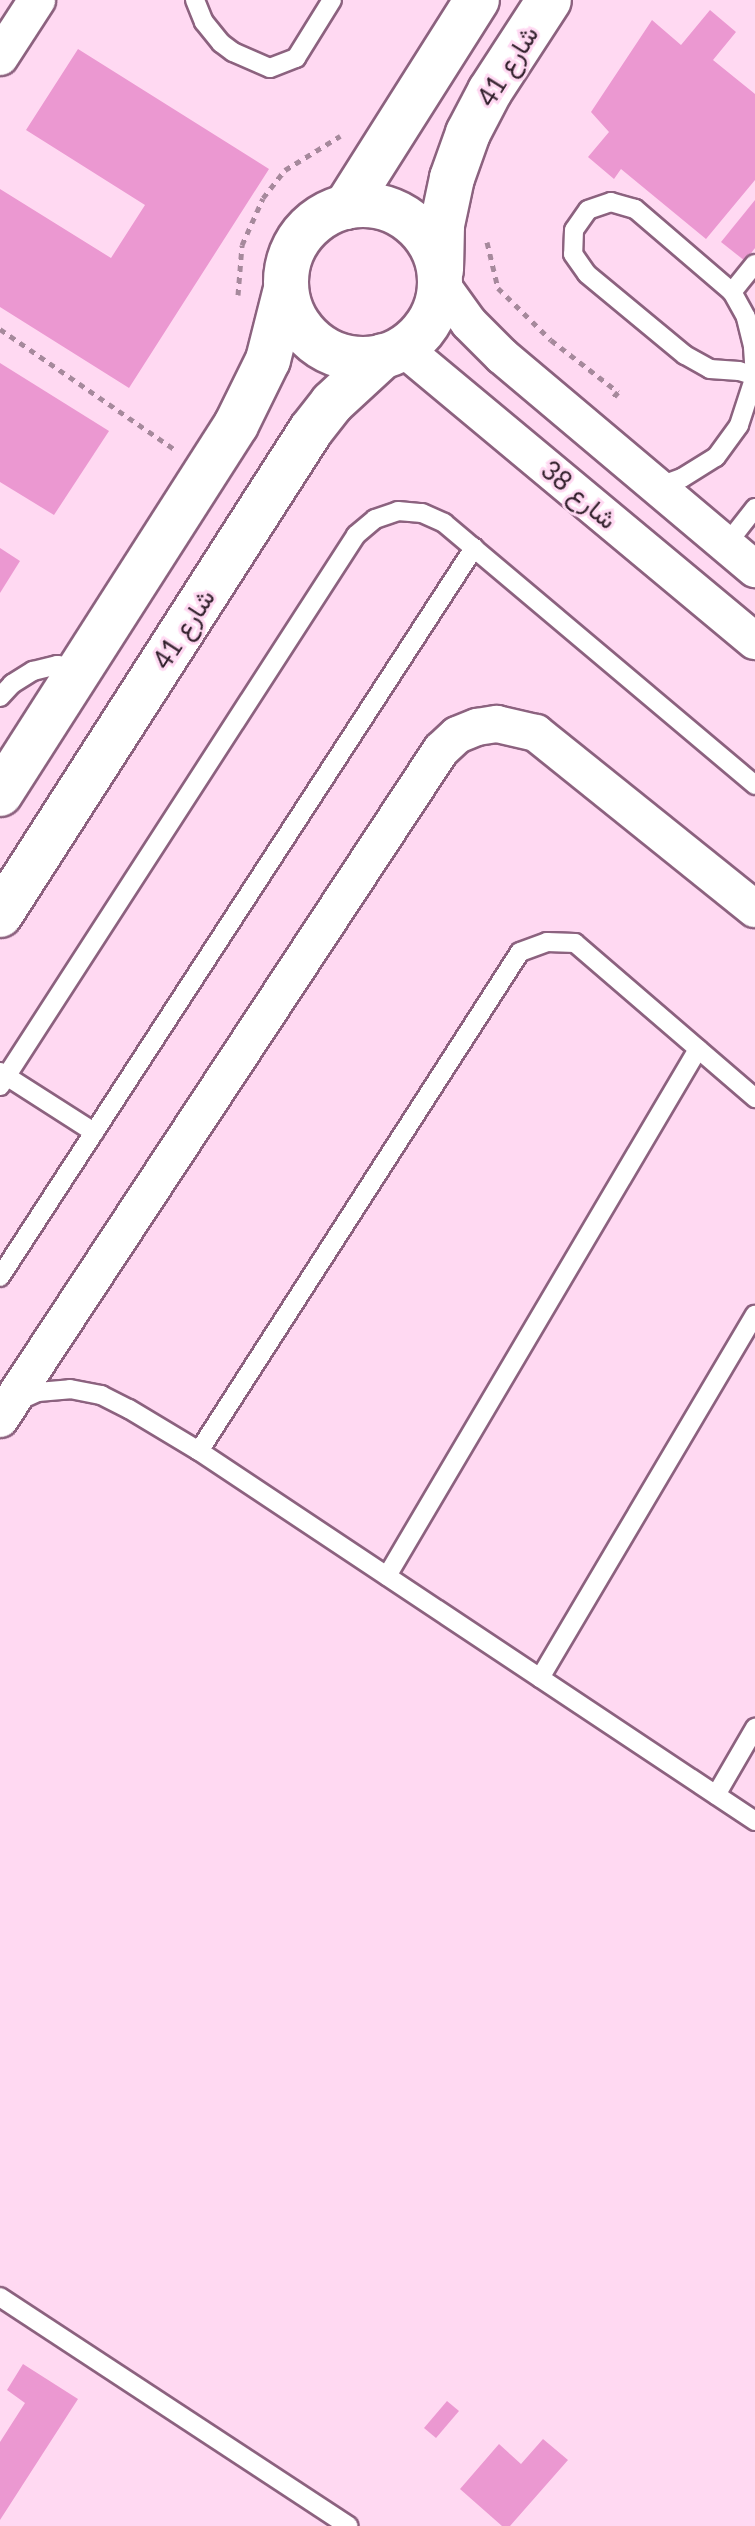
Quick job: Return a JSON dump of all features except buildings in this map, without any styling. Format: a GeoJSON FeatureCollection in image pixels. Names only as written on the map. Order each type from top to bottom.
{"type":"FeatureCollection","features":[{"type":"Feature","properties":{"kind":"street"},"geometry":{"type":"LineString","coordinates":[[0,57],[37,0]]}},
{"type":"Feature","properties":{"kind":"street"},"geometry":{"type":"LineString","coordinates":[[346,207],[477,0]]}},
{"type":"Feature","properties":{"kind":"street","name":"شارع 41"},"geometry":{"type":"LineString","coordinates":[[441,278],[442,225],[452,178],[468,133],[490,91],[549,0]]}},
{"type":"Feature","properties":{"kind":"street"},"geometry":{"type":"LineString","coordinates":[[0,794],[254,393],[268,360],[294,246],[308,228],[325,215],[346,207],[367,205],[389,209],[408,218],[424,233],[435,252],[441,278],[485,340],[755,569]]}},
{"type":"Feature","properties":{"kind":"street"},"geometry":{"type":"LineString","coordinates":[[286,289],[291,311],[302,330],[319,345],[339,355],[361,359],[393,352],[430,321],[441,278]]}},
{"type":"Feature","properties":{"kind":"street","name":"شارع 41"},"geometry":{"type":"LineString","coordinates":[[0,915],[311,430],[340,395],[393,352]]}},
{"type":"Feature","properties":{"kind":"street","name":"شارع 38"},"geometry":{"type":"LineString","coordinates":[[393,352],[755,641]]}},
{"type":"Feature","properties":{"kind":"street"},"geometry":{"type":"LineString","coordinates":[[5,1412],[441,750],[457,735],[477,727],[497,724],[536,733],[755,909]]}},
{"type":"Feature","properties":{"kind":"lane"},"geometry":{"type":"LineString","coordinates":[[195,0],[204,22],[221,43],[270,68],[296,58],[332,0]]}},
{"type":"Feature","properties":{"kind":"lane"},"geometry":{"type":"LineString","coordinates":[[657,487],[682,478],[716,457],[739,425],[755,376],[753,346],[746,317],[732,292],[635,209],[611,202],[588,210],[574,230],[573,254],[587,274],[673,345],[710,369],[755,376]]}},
{"type":"Feature","properties":{"kind":"lane"},"geometry":{"type":"LineString","coordinates":[[732,292],[755,264]]}},
{"type":"Feature","properties":{"kind":"lane"},"geometry":{"type":"LineString","coordinates":[[726,545],[755,508]]}},
{"type":"Feature","properties":{"kind":"lane"},"geometry":{"type":"LineString","coordinates":[[94,1132],[2,1078],[356,535],[375,519],[398,511],[422,513],[444,523],[755,785]]}},
{"type":"Feature","properties":{"kind":"lane"},"geometry":{"type":"LineString","coordinates":[[0,1277],[474,548]]}},
{"type":"Feature","properties":{"kind":"lane"},"geometry":{"type":"LineString","coordinates":[[0,697],[12,684],[33,671],[57,665],[81,668]]}},
{"type":"Feature","properties":{"kind":"lane"},"geometry":{"type":"LineString","coordinates":[[199,1451],[520,952],[547,942],[575,943],[755,1098]]}},
{"type":"Feature","properties":{"kind":"lane"},"geometry":{"type":"LineString","coordinates":[[387,1576],[698,1049]]}},
{"type":"Feature","properties":{"kind":"lane"},"geometry":{"type":"LineString","coordinates":[[540,1678],[755,1315]]}},
{"type":"Feature","properties":{"kind":"lane"},"geometry":{"type":"LineString","coordinates":[[5,1412],[49,1391],[70,1389],[101,1395],[199,1451],[755,1821]]}},
{"type":"Feature","properties":{"kind":"lane"},"geometry":{"type":"LineString","coordinates":[[716,1795],[755,1728]]}},
{"type":"Feature","properties":{"kind":"lane"},"geometry":{"type":"LineString","coordinates":[[0,2297],[349,2526]]}},
{"type":"Feature","properties":{"kind":"path"},"geometry":{"type":"LineString","coordinates":[[237,303],[242,245],[263,198],[285,170],[346,132]]}},
{"type":"Feature","properties":{"kind":"path"},"geometry":{"type":"LineString","coordinates":[[485,227],[498,288],[551,340],[618,392],[585,427]]}},
{"type":"Feature","properties":{"kind":"path"},"geometry":{"type":"LineString","coordinates":[[0,329],[174,449]]}},
{"type":"Feature","properties":{"kind":"path"},"geometry":{"type":"LineString","coordinates":[[167,460],[182,435]]}}]}
